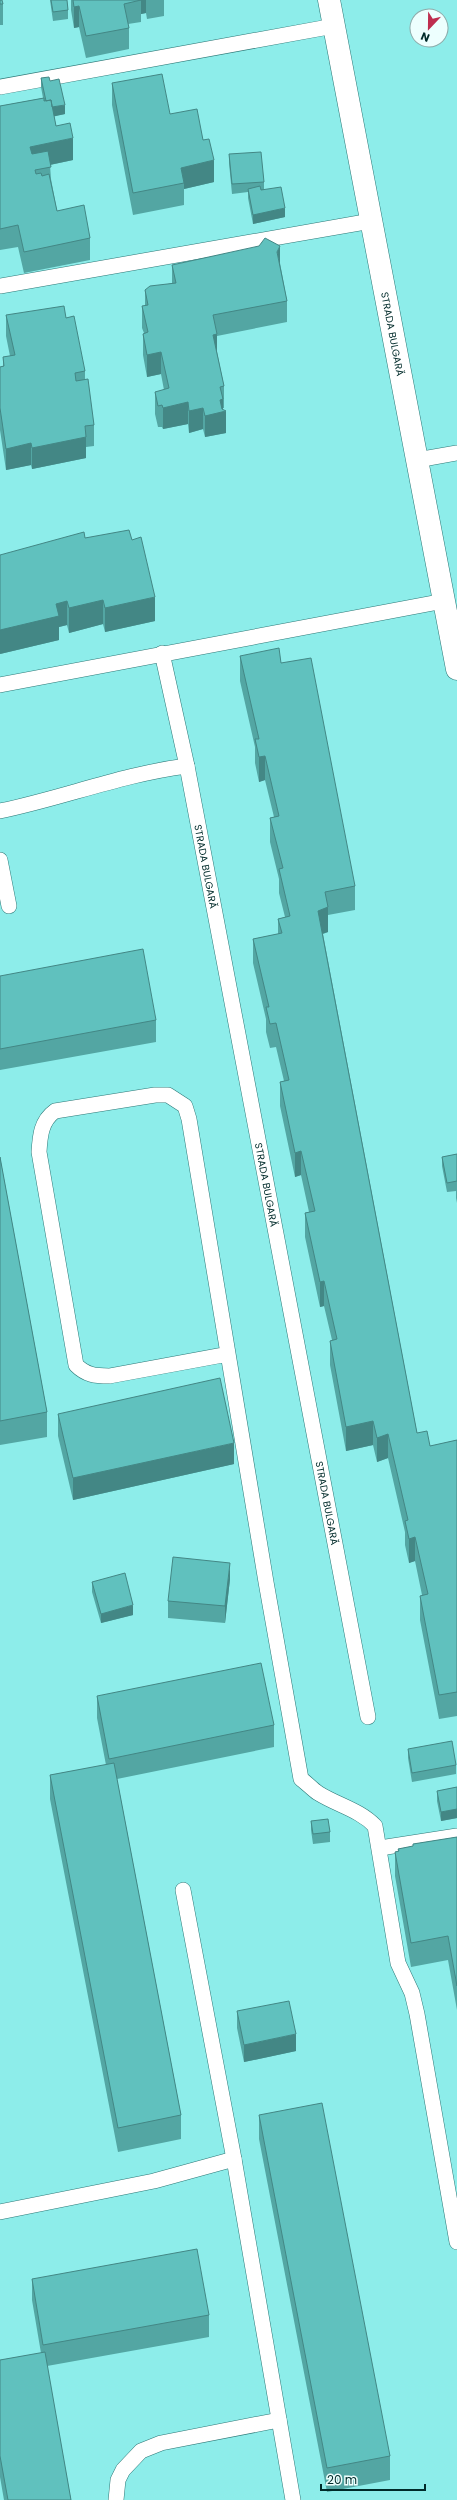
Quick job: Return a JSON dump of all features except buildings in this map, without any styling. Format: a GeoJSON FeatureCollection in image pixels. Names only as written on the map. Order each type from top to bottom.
{"type":"FeatureCollection","features":[{"type":"Feature","properties":{"kind":"street","name":"STRADA BULGARĂ"},"geometry":{"type":"LineString","coordinates":[[329,0],[457,669]]}},
{"type":"Feature","properties":{"kind":"lane"},"geometry":{"type":"LineString","coordinates":[[0,87],[334,26]]}},
{"type":"Feature","properties":{"kind":"lane"},"geometry":{"type":"LineString","coordinates":[[0,286],[371,220]]}},
{"type":"Feature","properties":{"kind":"lane"},"geometry":{"type":"LineString","coordinates":[[417,460],[457,454]]}},
{"type":"Feature","properties":{"kind":"lane"},"geometry":{"type":"LineString","coordinates":[[0,685],[162,653],[444,602]]}},
{"type":"Feature","properties":{"kind":"lane","name":"STRADA BULGARĂ"},"geometry":{"type":"LineString","coordinates":[[162,653],[187,766],[368,1717]]}},
{"type":"Feature","properties":{"kind":"lane"},"geometry":{"type":"LineString","coordinates":[[0,811],[32,804],[152,770],[187,766]]}},
{"type":"Feature","properties":{"kind":"lane"},"geometry":{"type":"LineString","coordinates":[[0,860],[9,906]]}},
{"type":"Feature","properties":{"kind":"lane"},"geometry":{"type":"LineString","coordinates":[[228,1354],[109,1376],[95,1376],[84,1372],[76,1365],[40,1152],[40,1136],[48,1116],[55,1111],[155,1095],[168,1096],[185,1106],[302,1779],[319,1793],[370,1821],[375,1826],[380,1848],[398,1963],[412,1993],[418,2014],[457,2242]]}},
{"type":"Feature","properties":{"kind":"lane"},"geometry":{"type":"LineString","coordinates":[[380,1848],[457,1836]]}},
{"type":"Feature","properties":{"kind":"lane"},"geometry":{"type":"LineString","coordinates":[[183,1890],[234,2159],[293,2500]]}},
{"type":"Feature","properties":{"kind":"lane"},"geometry":{"type":"LineString","coordinates":[[0,2212],[154,2181],[234,2159]]}},
{"type":"Feature","properties":{"kind":"lane"},"geometry":{"type":"LineString","coordinates":[[116,2500],[118,2480],[123,2470],[141,2451],[161,2443],[279,2420]]}}]}
